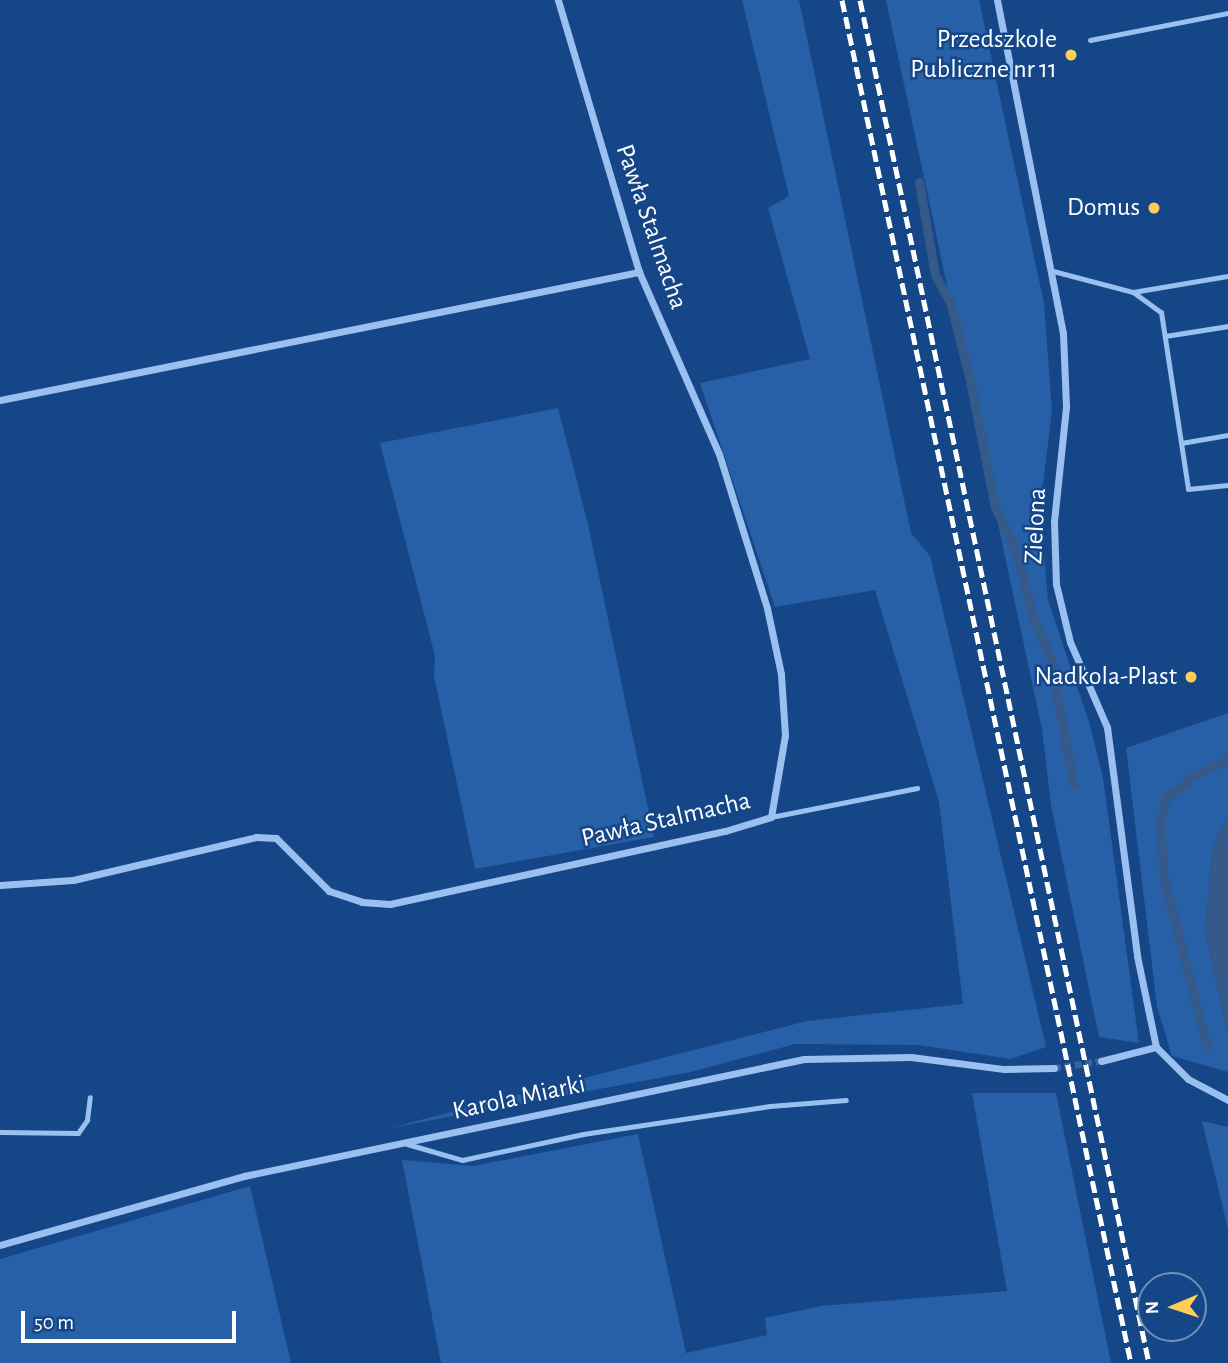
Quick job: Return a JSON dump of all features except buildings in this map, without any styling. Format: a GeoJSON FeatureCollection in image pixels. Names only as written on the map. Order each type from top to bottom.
{"type":"FeatureCollection","features":[{"type":"Feature","properties":{"kind":"street","name":"Pawła Stalmacha"},"geometry":{"type":"LineString","coordinates":[[0,885],[73,880],[256,837],[276,838],[329,891],[362,902],[390,904],[725,831],[771,817],[785,735],[781,674],[766,608],[719,454],[639,272],[558,0]]}},
{"type":"Feature","properties":{"kind":"street","name":"Zielona"},"geometry":{"type":"LineString","coordinates":[[997,0],[1053,271],[1063,334],[1066,407],[1052,558],[1070,642],[1107,726],[1137,956],[1156,1047]]}},
{"type":"Feature","properties":{"kind":"street"},"geometry":{"type":"LineString","coordinates":[[0,400],[639,272]]}},
{"type":"Feature","properties":{"kind":"street"},"geometry":{"type":"LineString","coordinates":[[1101,1061],[1156,1047],[1195,1085],[1228,1100]]}},
{"type":"Feature","properties":{"kind":"street","name":"Karola Miarki"},"geometry":{"type":"LineString","coordinates":[[0,1245],[244,1176],[804,1059],[911,1056],[1004,1069],[1054,1068]]}},
{"type":"Feature","properties":{"kind":"lane"},"geometry":{"type":"LineString","coordinates":[[1090,40],[1228,13]]}},
{"type":"Feature","properties":{"kind":"lane"},"geometry":{"type":"LineString","coordinates":[[1053,271],[1133,292],[1161,312],[1188,489],[1228,485]]}},
{"type":"Feature","properties":{"kind":"lane"},"geometry":{"type":"LineString","coordinates":[[1133,292],[1228,276]]}},
{"type":"Feature","properties":{"kind":"lane"},"geometry":{"type":"LineString","coordinates":[[1165,336],[1228,326]]}},
{"type":"Feature","properties":{"kind":"lane"},"geometry":{"type":"LineString","coordinates":[[1181,443],[1228,435]]}},
{"type":"Feature","properties":{"kind":"lane"},"geometry":{"type":"LineString","coordinates":[[771,817],[917,788]]}},
{"type":"Feature","properties":{"kind":"lane"},"geometry":{"type":"LineString","coordinates":[[0,1132],[78,1133],[87,1120],[90,1097]]}},
{"type":"Feature","properties":{"kind":"lane"},"geometry":{"type":"LineString","coordinates":[[407,1143],[462,1160],[583,1134],[770,1106],[846,1100]]}},
{"type":"Feature","properties":{"kind":"shaded area"},"geometry":{"type":"Polygon","coordinates":[[[742,0],[799,0],[911,533],[930,556],[1046,1047],[1011,1059],[918,1045],[795,1044],[691,1072],[389,1128],[807,1021],[963,1004],[939,802],[875,590],[775,607],[700,383],[810,359],[768,208],[789,196],[742,0]]]}},
{"type":"Feature","properties":{"kind":"shaded area"},"geometry":{"type":"Polygon","coordinates":[[[886,0],[979,0],[1044,303],[1052,411],[1040,508],[1048,600],[1090,725],[1103,778],[1139,1043],[1099,1037],[1051,805],[1042,729],[886,0]]]}},
{"type":"Feature","properties":{"kind":"shaded area"},"geometry":{"type":"Polygon","coordinates":[[[558,408],[588,524],[654,837],[475,869],[434,676],[435,656],[380,443],[558,408]]]}},
{"type":"Feature","properties":{"kind":"shaded area"},"geometry":{"type":"Polygon","coordinates":[[[1228,713],[1228,819],[1213,844],[1205,931],[1228,1034],[1228,1072],[1172,1056],[1157,1007],[1126,748],[1228,713]]]}},
{"type":"Feature","properties":{"kind":"shaded area"},"geometry":{"type":"Polygon","coordinates":[[[1228,819],[1228,1034],[1205,931],[1213,844],[1228,819]]]}},
{"type":"Feature","properties":{"kind":"shaded area"},"geometry":{"type":"Polygon","coordinates":[[[972,1093],[1056,1093],[1111,1363],[441,1363],[402,1160],[473,1166],[638,1134],[686,1353],[767,1335],[765,1318],[821,1306],[1007,1291],[972,1093]]]}},
{"type":"Feature","properties":{"kind":"shaded area"},"geometry":{"type":"Polygon","coordinates":[[[1202,1121],[1228,1127],[1228,1229],[1202,1121]]]}},
{"type":"Feature","properties":{"kind":"shaded area"},"geometry":{"type":"Polygon","coordinates":[[[250,1186],[291,1363],[0,1363],[0,1259],[250,1186]]]}},
{"type":"Feature","properties":{"kind":"waterway"},"geometry":{"type":"LineString","coordinates":[[919,182],[935,275],[950,302],[969,376],[995,507],[1015,548],[1033,618],[1050,656],[1073,784]]}},
{"type":"Feature","properties":{"kind":"waterway"},"geometry":{"type":"LineString","coordinates":[[1207,1047],[1164,880],[1160,822],[1166,798],[1194,775],[1228,759]]}},
{"type":"Feature","properties":{"kind":"tunnel"},"geometry":{"type":"LineString","coordinates":[[1054,1068],[1101,1061]]}},
{"type":"Feature","properties":{"kind":"railway"},"geometry":{"type":"LineString","coordinates":[[842,0],[1131,1363]]}},
{"type":"Feature","properties":{"kind":"railway"},"geometry":{"type":"LineString","coordinates":[[860,0],[1149,1363]]}},
{"type":"Feature","properties":{"kind":"place","name":"Przedszkole Publiczne nr 11"},"geometry":{"type":"Point","coordinates":[1071,55]}},
{"type":"Feature","properties":{"kind":"place","name":"Domus"},"geometry":{"type":"Point","coordinates":[1154,208]}},
{"type":"Feature","properties":{"kind":"place","name":"Nadkola-Plast"},"geometry":{"type":"Point","coordinates":[1191,677]}}]}
